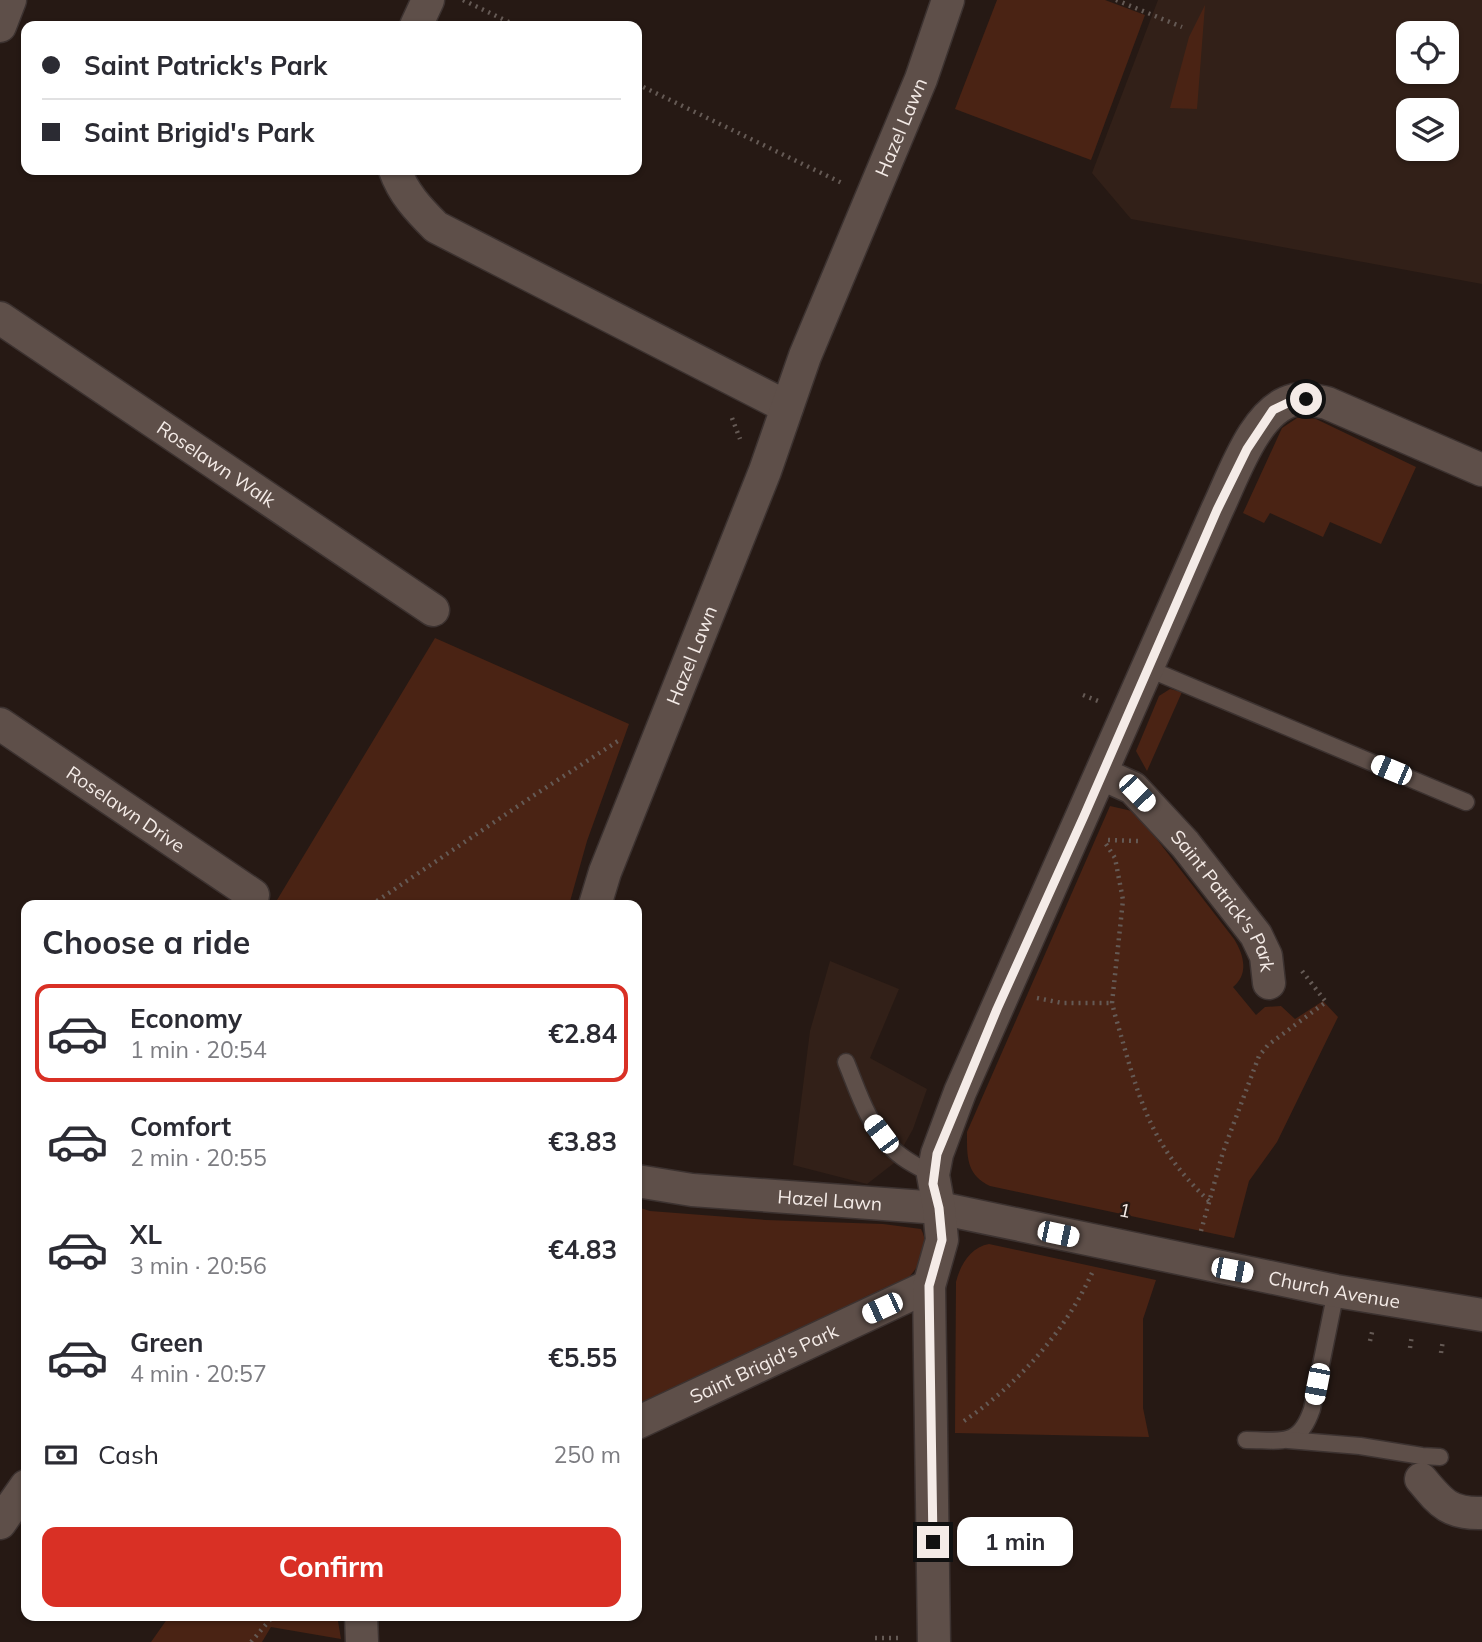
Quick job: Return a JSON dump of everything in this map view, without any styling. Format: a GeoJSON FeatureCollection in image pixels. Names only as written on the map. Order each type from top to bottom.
{"type":"FeatureCollection","features":[{"type":"Feature","properties":{"kind":"street"},"geometry":{"type":"LineString","coordinates":[[0,26],[10,0]]}},
{"type":"Feature","properties":{"kind":"street"},"geometry":{"type":"LineString","coordinates":[[418,21],[428,0]]}},
{"type":"Feature","properties":{"kind":"street","name":"Hazel Lawn"},"geometry":{"type":"LineString","coordinates":[[597,900],[605,872],[765,471],[805,356],[921,79],[948,0]]}},
{"type":"Feature","properties":{"kind":"street"},"geometry":{"type":"LineString","coordinates":[[397,175],[400,186],[416,208],[436,226],[786,407]]}},
{"type":"Feature","properties":{"kind":"street","name":"Roselawn Walk"},"geometry":{"type":"LineString","coordinates":[[0,318],[432,610]]}},
{"type":"Feature","properties":{"kind":"street"},"geometry":{"type":"LineString","coordinates":[[925,1640],[932,1444],[929,1286],[942,1240],[933,1175],[937,1154],[1006,988],[1217,510],[1248,445],[1273,410],[1294,400],[1327,403],[1482,470]]}},
{"type":"Feature","properties":{"kind":"street","name":"Roselawn Drive"},"geometry":{"type":"LineString","coordinates":[[0,724],[253,895]]}},
{"type":"Feature","properties":{"kind":"street","name":"Saint Patrick's Park"},"geometry":{"type":"LineString","coordinates":[[1102,774],[1133,788],[1185,844],[1256,935],[1266,956],[1269,983]]}},
{"type":"Feature","properties":{"kind":"street","name":"Hazel Lawn"},"geometry":{"type":"LineString","coordinates":[[642,1182],[705,1191],[939,1208]]}},
{"type":"Feature","properties":{"kind":"street","name":"Church Avenue"},"geometry":{"type":"LineString","coordinates":[[939,1208],[1336,1291],[1482,1315]]}},
{"type":"Feature","properties":{"kind":"street","name":"Saint Brigid's Park"},"geometry":{"type":"LineString","coordinates":[[642,1421],[929,1286]]}},
{"type":"Feature","properties":{"kind":"street"},"geometry":{"type":"LineString","coordinates":[[1431,1468],[1441,1504],[1461,1513],[1482,1513]]}},
{"type":"Feature","properties":{"kind":"street"},"geometry":{"type":"LineString","coordinates":[[0,1523],[21,1493]]}},
{"type":"Feature","properties":{"kind":"street"},"geometry":{"type":"LineString","coordinates":[[361,1621],[362,1642]]}},
{"type":"Feature","properties":{"kind":"lane"},"geometry":{"type":"LineString","coordinates":[[1149,669],[1466,802]]}},
{"type":"Feature","properties":{"kind":"lane"},"geometry":{"type":"LineString","coordinates":[[846,1062],[871,1121],[891,1147],[906,1160],[933,1175]]}},
{"type":"Feature","properties":{"kind":"lane"},"geometry":{"type":"LineString","coordinates":[[1288,1440],[1307,1426],[1310,1417],[1336,1291]]}},
{"type":"Feature","properties":{"kind":"lane"},"geometry":{"type":"LineString","coordinates":[[1246,1440],[1288,1440],[1360,1446],[1422,1456],[1431,1468]]}},
{"type":"Feature","properties":{"kind":"path"},"geometry":{"type":"LineString","coordinates":[[463,0],[507,21]]}},
{"type":"Feature","properties":{"kind":"path"},"geometry":{"type":"LineString","coordinates":[[1116,0],[1182,27]]}},
{"type":"Feature","properties":{"kind":"path"},"geometry":{"type":"LineString","coordinates":[[642,86],[873,198]]}},
{"type":"Feature","properties":{"kind":"path"},"geometry":{"type":"LineString","coordinates":[[731,416],[741,446]]}},
{"type":"Feature","properties":{"kind":"path"},"geometry":{"type":"LineString","coordinates":[[378,900],[624,737]]}},
{"type":"Feature","properties":{"kind":"path"},"geometry":{"type":"LineString","coordinates":[[1084,816],[1104,839],[1115,858],[1121,881],[1123,900],[1112,1003],[1138,1095],[1158,1141],[1190,1183],[1209,1201]]}},
{"type":"Feature","properties":{"kind":"path"},"geometry":{"type":"LineString","coordinates":[[1190,1261],[1199,1239],[1223,1152],[1259,1056],[1268,1045],[1326,1002],[1295,963]]}},
{"type":"Feature","properties":{"kind":"path"},"geometry":{"type":"LineString","coordinates":[[1006,988],[1046,1001],[1075,1004],[1112,1003]]}},
{"type":"Feature","properties":{"kind":"path"},"geometry":{"type":"LineString","coordinates":[[932,1444],[983,1408],[1042,1349],[1076,1304],[1105,1244]]}},
{"type":"Feature","properties":{"kind":"path"},"geometry":{"type":"LineString","coordinates":[[251,1642],[269,1621]]}},
{"type":"Feature","properties":{"kind":"path"},"geometry":{"type":"LineString","coordinates":[[875,1638],[925,1640]]}},
{"type":"Feature","properties":{"kind":"shaded area"},"geometry":{"type":"Polygon","coordinates":[[[997,0],[1105,0],[1145,15],[1091,160],[955,109],[997,0]]]}},
{"type":"Feature","properties":{"kind":"shaded area"},"geometry":{"type":"Polygon","coordinates":[[[1158,0],[1482,0],[1482,284],[1131,219],[1092,173],[1158,0]]]}},
{"type":"Feature","properties":{"kind":"shaded area"},"geometry":{"type":"Polygon","coordinates":[[[1205,5],[1197,109],[1170,108],[1189,37],[1205,5]]]}},
{"type":"Feature","properties":{"kind":"shaded area"},"geometry":{"type":"Polygon","coordinates":[[[1303,417],[1316,419],[1416,467],[1381,544],[1330,522],[1323,537],[1270,513],[1264,523],[1243,513],[1282,428],[1303,417]]]}},
{"type":"Feature","properties":{"kind":"shaded area"},"geometry":{"type":"Polygon","coordinates":[[[435,638],[629,724],[587,841],[570,900],[277,900],[435,638]]]}},
{"type":"Feature","properties":{"kind":"shaded area"},"geometry":{"type":"Polygon","coordinates":[[[1170,689],[1182,692],[1147,771],[1136,751],[1159,696],[1170,689]]]}},
{"type":"Feature","properties":{"kind":"shaded area"},"geometry":{"type":"Polygon","coordinates":[[[1110,806],[1132,811],[1142,820],[1234,939],[1240,951],[1243,970],[1233,987],[1256,1015],[1265,1007],[1281,1006],[1295,1019],[1323,1001],[1338,1017],[1277,1142],[1249,1181],[1234,1238],[990,1186],[976,1176],[970,1164],[967,1132],[1110,806]]]}},
{"type":"Feature","properties":{"kind":"shaded area"},"geometry":{"type":"Polygon","coordinates":[[[830,961],[899,989],[870,1058],[927,1089],[913,1129],[894,1163],[867,1184],[793,1165],[810,1031],[830,961]]]}},
{"type":"Feature","properties":{"kind":"shaded area"},"geometry":{"type":"Polygon","coordinates":[[[642,1209],[766,1220],[883,1224],[921,1229],[924,1250],[920,1263],[906,1280],[642,1404],[642,1209]]]}},
{"type":"Feature","properties":{"kind":"shaded area"},"geometry":{"type":"Polygon","coordinates":[[[989,1244],[1156,1280],[1143,1319],[1143,1408],[1149,1437],[955,1433],[956,1282],[967,1258],[977,1249],[989,1244]]]}},
{"type":"Feature","properties":{"kind":"shaded area"},"geometry":{"type":"Polygon","coordinates":[[[166,1621],[338,1621],[341,1639],[271,1627],[262,1642],[151,1642],[166,1621]]]}},
{"type":"Feature","properties":{"kind":"route"},"geometry":{"type":"LineString","coordinates":[[933,1542],[929,1286],[942,1240],[939,1208],[933,1184],[937,1154],[997,1009],[1217,510],[1260,425],[1281,405],[1306,399]]}}]}
